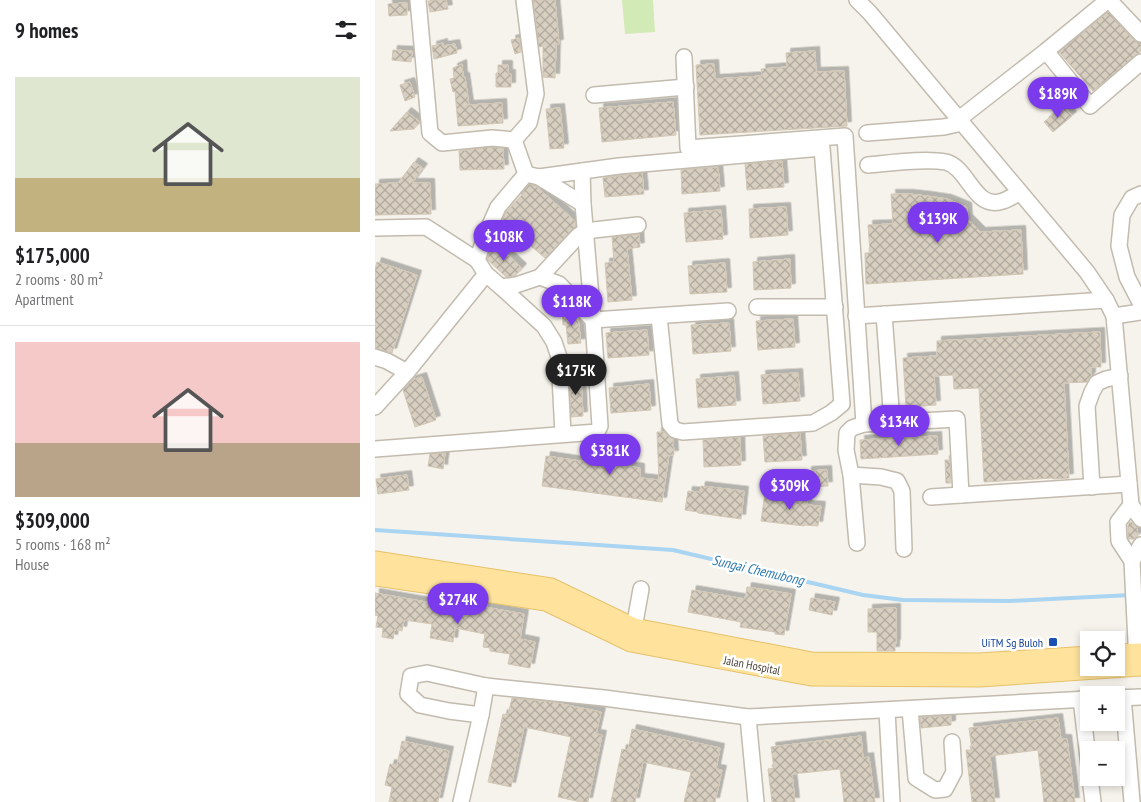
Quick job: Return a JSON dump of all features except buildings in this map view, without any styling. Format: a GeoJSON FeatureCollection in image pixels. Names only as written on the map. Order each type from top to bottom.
{"type":"FeatureCollection","features":[{"type":"Feature","properties":{"kind":"main road","name":"Jalan Hospital"},"geometry":{"type":"LineString","coordinates":[[375,561],[551,588],[633,635],[812,662],[980,663],[1080,657]]}},
{"type":"Feature","properties":{"kind":"main road","name":"Jalan Hospital"},"geometry":{"type":"LineString","coordinates":[[375,576],[546,601],[633,635],[811,676],[980,677],[1138,655]]}},
{"type":"Feature","properties":{"kind":"main road"},"geometry":{"type":"LineString","coordinates":[[1125,654],[1138,655]]}},
{"type":"Feature","properties":{"kind":"lane"},"geometry":{"type":"LineString","coordinates":[[418,0],[430,132],[442,143],[492,138],[514,140]]}},
{"type":"Feature","properties":{"kind":"lane"},"geometry":{"type":"LineString","coordinates":[[514,140],[529,123],[536,94],[524,0]]}},
{"type":"Feature","properties":{"kind":"lane"},"geometry":{"type":"LineString","coordinates":[[857,0],[870,13],[1087,272],[1106,300],[1114,316],[1129,484],[1141,519]]}},
{"type":"Feature","properties":{"kind":"lane"},"geometry":{"type":"LineString","coordinates":[[867,133],[944,127],[961,121],[1109,0],[1141,34]]}},
{"type":"Feature","properties":{"kind":"lane"},"geometry":{"type":"LineString","coordinates":[[1046,51],[1090,106],[1141,62]]}},
{"type":"Feature","properties":{"kind":"lane"},"geometry":{"type":"LineString","coordinates":[[684,57],[688,148],[845,136],[864,424]]}},
{"type":"Feature","properties":{"kind":"lane"},"geometry":{"type":"LineString","coordinates":[[594,95],[686,87]]}},
{"type":"Feature","properties":{"kind":"lane"},"geometry":{"type":"LineString","coordinates":[[514,140],[532,175],[583,204]]}},
{"type":"Feature","properties":{"kind":"lane"},"geometry":{"type":"LineString","coordinates":[[477,260],[497,207],[532,175],[822,148],[842,404],[813,423],[683,432],[675,430],[670,424],[659,316]]}},
{"type":"Feature","properties":{"kind":"lane"},"geometry":{"type":"LineString","coordinates":[[868,165],[932,160],[948,163],[960,171],[982,199],[992,202],[1002,201],[1020,192]]}},
{"type":"Feature","properties":{"kind":"lane"},"geometry":{"type":"LineString","coordinates":[[375,449],[597,432],[600,426],[582,171]]}},
{"type":"Feature","properties":{"kind":"lane"},"geometry":{"type":"LineString","coordinates":[[1141,194],[1133,198],[1122,214],[1119,246],[1127,277],[1141,304]]}},
{"type":"Feature","properties":{"kind":"lane"},"geometry":{"type":"LineString","coordinates":[[501,287],[516,285],[540,277],[578,236],[585,231],[639,225]]}},
{"type":"Feature","properties":{"kind":"lane"},"geometry":{"type":"LineString","coordinates":[[375,228],[426,227],[477,260],[486,274],[544,326],[554,342],[559,357],[563,434]]}},
{"type":"Feature","properties":{"kind":"lane"},"geometry":{"type":"LineString","coordinates":[[375,407],[407,372],[486,274]]}},
{"type":"Feature","properties":{"kind":"lane"},"geometry":{"type":"LineString","coordinates":[[540,277],[559,284],[593,320]]}},
{"type":"Feature","properties":{"kind":"lane"},"geometry":{"type":"LineString","coordinates":[[856,316],[1106,300]]}},
{"type":"Feature","properties":{"kind":"lane"},"geometry":{"type":"LineString","coordinates":[[757,307],[835,306]]}},
{"type":"Feature","properties":{"kind":"lane"},"geometry":{"type":"LineString","coordinates":[[593,320],[728,311]]}},
{"type":"Feature","properties":{"kind":"lane"},"geometry":{"type":"LineString","coordinates":[[1114,316],[1141,312]]}},
{"type":"Feature","properties":{"kind":"lane"},"geometry":{"type":"LineString","coordinates":[[884,314],[892,422]]}},
{"type":"Feature","properties":{"kind":"lane"},"geometry":{"type":"LineString","coordinates":[[375,357],[407,372]]}},
{"type":"Feature","properties":{"kind":"lane"},"geometry":{"type":"LineString","coordinates":[[1092,487],[1087,406],[1097,383],[1120,376]]}},
{"type":"Feature","properties":{"kind":"lane"},"geometry":{"type":"LineString","coordinates":[[857,543],[851,475],[846,450],[847,433],[852,428],[864,424],[957,419],[961,495]]}},
{"type":"Feature","properties":{"kind":"lane"},"geometry":{"type":"LineString","coordinates":[[851,475],[881,476],[897,481],[902,491],[905,549]]}},
{"type":"Feature","properties":{"kind":"lane"},"geometry":{"type":"LineString","coordinates":[[931,498],[1129,484]]}},
{"type":"Feature","properties":{"kind":"lane"},"geometry":{"type":"LineString","coordinates":[[1136,505],[1118,522],[1119,541],[1132,561],[1138,655]]}},
{"type":"Feature","properties":{"kind":"lane"},"geometry":{"type":"LineString","coordinates":[[1132,561],[1141,545]]}},
{"type":"Feature","properties":{"kind":"lane"},"geometry":{"type":"LineString","coordinates":[[633,635],[641,589]]}},
{"type":"Feature","properties":{"kind":"lane"},"geometry":{"type":"LineString","coordinates":[[481,714],[449,711],[420,705],[408,694],[411,676],[427,673],[486,686],[604,698],[749,717],[1080,699]]}},
{"type":"Feature","properties":{"kind":"lane"},"geometry":{"type":"LineString","coordinates":[[461,802],[486,686]]}},
{"type":"Feature","properties":{"kind":"lane"},"geometry":{"type":"LineString","coordinates":[[1125,697],[1141,696]]}},
{"type":"Feature","properties":{"kind":"lane"},"geometry":{"type":"LineString","coordinates":[[911,709],[917,778],[935,790],[945,789],[954,772],[952,742]]}},
{"type":"Feature","properties":{"kind":"lane"},"geometry":{"type":"LineString","coordinates":[[887,710],[892,802]]}},
{"type":"Feature","properties":{"kind":"lane"},"geometry":{"type":"LineString","coordinates":[[749,717],[756,802]]}},
{"type":"Feature","properties":{"kind":"lane"},"geometry":{"type":"LineString","coordinates":[[1124,731],[1132,802]]}},
{"type":"Feature","properties":{"kind":"lane"},"geometry":{"type":"LineString","coordinates":[[1091,786],[1093,802]]}},
{"type":"Feature","properties":{"kind":"green space"},"geometry":{"type":"Polygon","coordinates":[[[622,0],[653,0],[655,32],[625,34],[622,0]]]}},
{"type":"Feature","properties":{"kind":"waterway","name":"Sungai Chemubong"},"geometry":{"type":"LineString","coordinates":[[375,530],[673,550],[863,595],[903,600],[1010,601],[1131,595]]}},
{"type":"Feature","properties":{"kind":"place","name":"UiTM Sg Buloh"},"geometry":{"type":"Point","coordinates":[1053,642]}}]}
